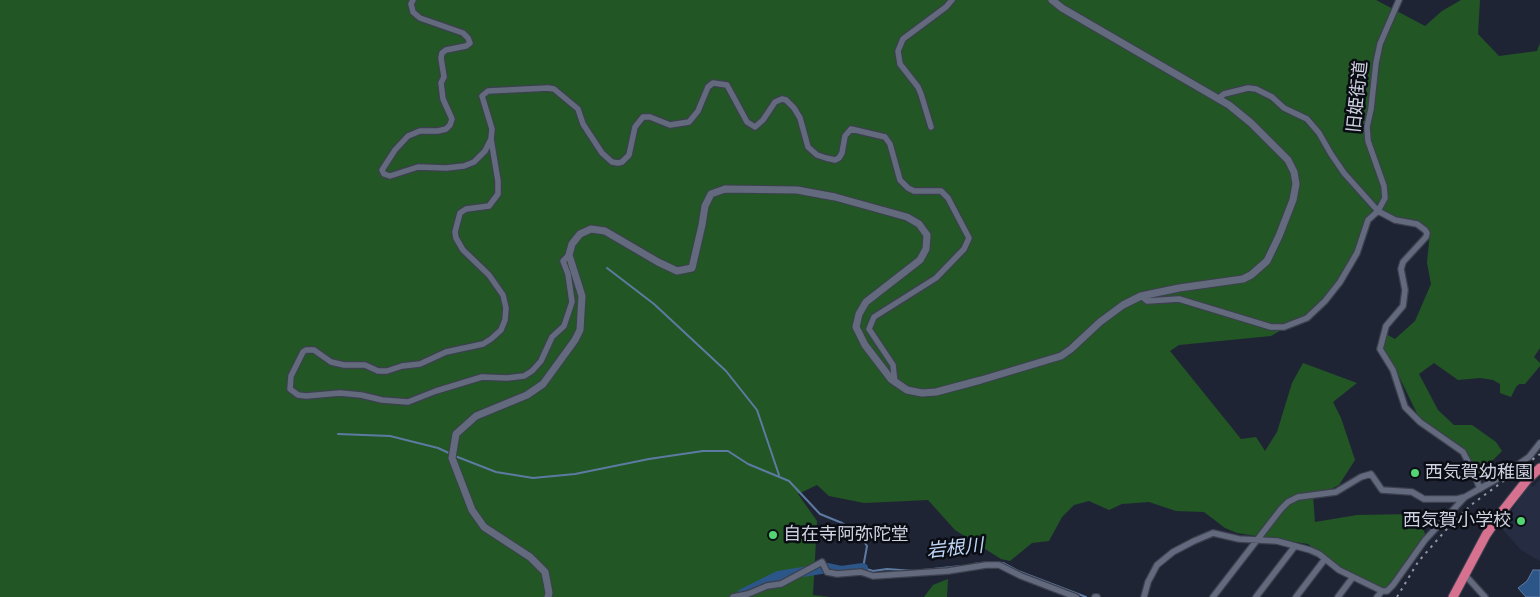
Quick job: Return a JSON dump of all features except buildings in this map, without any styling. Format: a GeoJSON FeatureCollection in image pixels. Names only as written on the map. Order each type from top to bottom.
{"type":"FeatureCollection","features":[{"type":"Feature","properties":{"kind":"highway"},"geometry":{"type":"LineString","coordinates":[[1453,597],[1496,520],[1527,480],[1540,468]]}},
{"type":"Feature","properties":{"kind":"street"},"geometry":{"type":"LineString","coordinates":[[413,0],[411,4],[413,12],[420,18],[463,33],[470,43],[466,46],[446,50],[440,58],[444,77],[441,83],[443,99],[452,118],[450,125],[446,129],[420,131],[408,136],[395,150],[382,170],[384,174],[390,176],[418,167],[446,168],[464,166],[474,162],[486,151],[491,139]]}},
{"type":"Feature","properties":{"kind":"street"},"geometry":{"type":"LineString","coordinates":[[931,127],[918,87],[900,64],[898,51],[903,39],[946,7],[952,0]]}},
{"type":"Feature","properties":{"kind":"street"},"geometry":{"type":"LineString","coordinates":[[895,383],[893,365],[869,329],[874,317],[936,278],[964,248],[969,238],[948,198],[941,191],[908,188],[900,180],[890,144],[885,137],[852,130],[847,132],[845,136],[842,153],[839,158],[835,160],[816,155],[808,147],[800,118],[786,100],[782,99],[775,102],[763,120],[755,126],[747,122],[727,85],[713,82],[708,87],[698,110],[689,122],[670,125],[650,117],[643,117],[634,126],[629,155],[618,164],[612,162],[602,153],[583,124],[578,109],[554,89],[488,90],[482,96],[490,118],[498,194],[489,206],[466,210],[460,214],[454,232],[463,250],[489,275],[503,296],[506,314],[501,330],[483,344],[446,352],[420,364],[402,366],[387,371],[378,371],[365,365],[331,362],[314,350],[306,350],[303,352],[291,376],[290,389],[298,395],[306,396],[347,394],[388,401],[408,402],[436,391],[482,378],[524,376],[532,371],[541,361],[552,337],[564,326],[572,302],[568,274],[563,261],[569,255],[572,244],[580,234],[592,229],[605,231],[677,271],[692,268],[705,206],[711,194],[725,190],[797,190],[836,197],[907,217],[919,224],[927,235],[926,249],[920,260],[866,302],[859,314],[856,327],[865,345],[895,383],[907,390],[922,393],[936,392],[1054,358],[1072,349],[1100,322],[1123,305],[1141,296],[1180,288],[1232,281],[1252,275],[1267,261],[1287,218],[1296,184],[1294,172],[1288,160],[1251,124],[1218,98],[1070,13],[1052,0]]}},
{"type":"Feature","properties":{"kind":"street","name":"旧姫街道"},"geometry":{"type":"LineString","coordinates":[[1141,296],[1147,301],[1179,299],[1272,326],[1284,327],[1307,318],[1325,301],[1340,282],[1358,253],[1368,220],[1378,212],[1385,198],[1384,186],[1368,141],[1367,128],[1372,109],[1376,63],[1380,44],[1398,0]]}},
{"type":"Feature","properties":{"kind":"street"},"geometry":{"type":"LineString","coordinates":[[1218,98],[1224,94],[1248,88],[1256,89],[1272,97],[1284,108],[1307,118],[1319,133],[1344,173],[1378,212],[1394,220],[1417,224],[1427,233],[1402,262],[1401,269],[1405,290],[1403,306],[1386,326],[1380,349],[1393,370],[1405,407],[1420,422],[1463,452],[1480,489]]}},
{"type":"Feature","properties":{"kind":"street"},"geometry":{"type":"LineString","coordinates":[[548,597],[550,593],[545,572],[530,558],[484,527],[472,510],[452,458],[456,434],[476,416],[527,395],[543,384],[575,340],[580,330],[582,296],[569,255]]}},
{"type":"Feature","properties":{"kind":"street"},"geometry":{"type":"LineString","coordinates":[[1213,597],[1288,502],[1298,497],[1336,492],[1368,474],[1373,475],[1382,490],[1412,492],[1424,499],[1457,499],[1480,489],[1529,457],[1540,444]]}},
{"type":"Feature","properties":{"kind":"street"},"geometry":{"type":"LineString","coordinates":[[1515,466],[1527,480]]}},
{"type":"Feature","properties":{"kind":"street"},"geometry":{"type":"LineString","coordinates":[[1377,597],[1382,591],[1386,591],[1393,584],[1424,540],[1465,497]]}},
{"type":"Feature","properties":{"kind":"street"},"geometry":{"type":"LineString","coordinates":[[1144,597],[1148,582],[1157,565],[1173,552],[1213,533],[1239,539],[1277,541],[1310,550],[1339,570],[1382,591]]}},
{"type":"Feature","properties":{"kind":"street"},"geometry":{"type":"LineString","coordinates":[[1256,597],[1295,546]]}},
{"type":"Feature","properties":{"kind":"street"},"geometry":{"type":"LineString","coordinates":[[1296,597],[1325,560]]}},
{"type":"Feature","properties":{"kind":"street"},"geometry":{"type":"LineString","coordinates":[[733,597],[748,594],[767,586],[781,584],[822,562],[827,572],[837,574],[861,572],[873,576],[948,571],[986,565],[999,565],[1021,576],[1076,597]]}},
{"type":"Feature","properties":{"kind":"street"},"geometry":{"type":"LineString","coordinates":[[1465,575],[1485,597]]}},
{"type":"Feature","properties":{"kind":"street"},"geometry":{"type":"LineString","coordinates":[[1338,597],[1353,577]]}},
{"type":"Feature","properties":{"kind":"shaded area","name":"西気賀小学校"},"geometry":{"type":"Polygon","coordinates":[[[1540,480],[1540,561],[1521,550],[1499,525],[1530,485],[1533,487],[1540,480]]]}},
{"type":"Feature","properties":{"kind":"green space"},"geometry":{"type":"Polygon","coordinates":[[[0,0],[1376,0],[1425,26],[1442,11],[1461,0],[1480,0],[1478,34],[1499,56],[1537,51],[1540,43],[1540,348],[1534,357],[1540,363],[1540,366],[1525,384],[1519,384],[1516,387],[1511,397],[1500,393],[1500,384],[1493,380],[1480,378],[1458,380],[1434,363],[1419,374],[1438,410],[1454,425],[1472,425],[1496,442],[1502,451],[1478,478],[1463,451],[1422,424],[1396,370],[1380,349],[1386,334],[1395,339],[1415,321],[1431,284],[1427,263],[1430,232],[1378,211],[1371,217],[1344,275],[1318,306],[1297,321],[1271,336],[1179,345],[1170,351],[1241,439],[1256,437],[1265,451],[1277,432],[1292,383],[1303,363],[1357,383],[1333,402],[1341,418],[1355,460],[1339,485],[1313,496],[1315,522],[1357,515],[1416,514],[1427,538],[1388,587],[1382,588],[1346,574],[1308,544],[1237,533],[1225,528],[1204,512],[1176,511],[1149,502],[1122,504],[1109,510],[1089,501],[1074,505],[1062,517],[1049,541],[1032,543],[1010,561],[1001,559],[955,530],[928,500],[864,503],[829,496],[817,485],[798,494],[817,521],[813,595],[830,597],[0,597],[0,0]]]}},
{"type":"Feature","properties":{"kind":"green space"},"geometry":{"type":"Polygon","coordinates":[[[948,579],[947,597],[924,597],[933,585],[948,579]]]}},
{"type":"Feature","properties":{"kind":"water"},"geometry":{"type":"Polygon","coordinates":[[[1533,570],[1540,570],[1540,597],[1526,597],[1518,588],[1527,581],[1533,570]]]}},
{"type":"Feature","properties":{"kind":"waterway"},"geometry":{"type":"LineString","coordinates":[[607,268],[654,304],[726,371],[757,410],[779,475]]}},
{"type":"Feature","properties":{"kind":"waterway"},"geometry":{"type":"LineString","coordinates":[[338,434],[390,436],[438,448],[451,454]]}},
{"type":"Feature","properties":{"kind":"waterway"},"geometry":{"type":"LineString","coordinates":[[455,456],[496,472],[533,478],[575,474],[649,459],[703,451],[728,451],[748,464],[789,481],[820,514],[842,523],[858,533],[867,546],[863,568],[873,571],[887,569],[914,571],[961,566]]}},
{"type":"Feature","properties":{"kind":"waterway","name":"岩根川"},"geometry":{"type":"LineString","coordinates":[[973,564],[1003,563],[1018,571],[1086,597]]}},
{"type":"Feature","properties":{"kind":"waterway","name":"岩根川"},"geometry":{"type":"LineString","coordinates":[[742,594],[778,576],[827,568],[841,571],[863,568]]}},
{"type":"Feature","properties":{"kind":"railway"},"geometry":{"type":"LineString","coordinates":[[1397,597],[1418,562],[1445,531],[1471,505],[1540,454]]}},
{"type":"Feature","properties":{"kind":"place","name":"西気賀幼稚園"},"geometry":{"type":"Point","coordinates":[1415,473]}},
{"type":"Feature","properties":{"kind":"place","name":"西気賀小学校"},"geometry":{"type":"Point","coordinates":[1521,521]}},
{"type":"Feature","properties":{"kind":"place","name":"自在寺阿弥陀堂"},"geometry":{"type":"Point","coordinates":[773,535]}}]}
